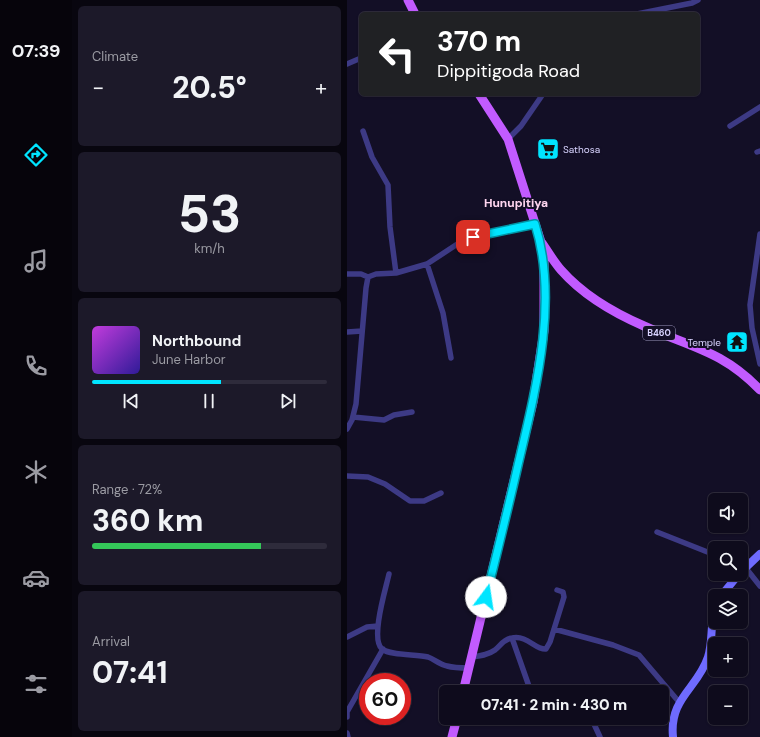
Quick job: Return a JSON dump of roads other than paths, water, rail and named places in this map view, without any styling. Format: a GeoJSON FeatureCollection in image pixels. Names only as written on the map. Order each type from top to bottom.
{"type":"FeatureCollection","features":[{"type":"Feature","properties":{"kind":"main road"},"geometry":{"type":"LineString","coordinates":[[408,0],[414,12]]}},
{"type":"Feature","properties":{"kind":"main road"},"geometry":{"type":"LineString","coordinates":[[465,685],[533,402],[544,331],[544,260],[541,242],[508,139],[480,96]]}},
{"type":"Feature","properties":{"kind":"main road","name":"B460"},"geometry":{"type":"LineString","coordinates":[[541,242],[561,270],[577,286],[597,302],[642,326],[714,354],[737,369],[760,390]]}},
{"type":"Feature","properties":{"kind":"main road"},"geometry":{"type":"LineString","coordinates":[[452,737],[455,725]]}},
{"type":"Feature","properties":{"kind":"street"},"geometry":{"type":"LineString","coordinates":[[647,12],[692,3],[698,0]]}},
{"type":"Feature","properties":{"kind":"street"},"geometry":{"type":"LineString","coordinates":[[347,64],[359,59]]}},
{"type":"Feature","properties":{"kind":"street"},"geometry":{"type":"LineString","coordinates":[[508,139],[521,126],[542,96]]}},
{"type":"Feature","properties":{"kind":"street"},"geometry":{"type":"LineString","coordinates":[[730,126],[760,107]]}},
{"type":"Feature","properties":{"kind":"street"},"geometry":{"type":"LineString","coordinates":[[363,131],[372,157],[388,185],[390,227],[396,273]]}},
{"type":"Feature","properties":{"kind":"street"},"geometry":{"type":"LineString","coordinates":[[347,274],[361,274],[368,277],[376,274],[396,273],[427,264],[465,239],[535,224]]}},
{"type":"Feature","properties":{"kind":"street"},"geometry":{"type":"LineString","coordinates":[[760,234],[750,305],[752,328],[760,364]]}},
{"type":"Feature","properties":{"kind":"street"},"geometry":{"type":"LineString","coordinates":[[427,264],[443,313],[451,358]]}},
{"type":"Feature","properties":{"kind":"street"},"geometry":{"type":"LineString","coordinates":[[347,429],[353,417],[358,383],[365,288],[368,277]]}},
{"type":"Feature","properties":{"kind":"street"},"geometry":{"type":"LineString","coordinates":[[347,332],[362,331]]}},
{"type":"Feature","properties":{"kind":"street"},"geometry":{"type":"LineString","coordinates":[[353,417],[384,420],[394,414],[412,412]]}},
{"type":"Feature","properties":{"kind":"street"},"geometry":{"type":"LineString","coordinates":[[347,476],[368,477],[385,484],[410,501],[424,501],[441,493]]}},
{"type":"Feature","properties":{"kind":"street"},"geometry":{"type":"LineString","coordinates":[[657,532],[708,552]]}},
{"type":"Feature","properties":{"kind":"street"},"geometry":{"type":"LineString","coordinates":[[748,565],[760,554]]}},
{"type":"Feature","properties":{"kind":"street"},"geometry":{"type":"LineString","coordinates":[[389,574],[378,626],[377,638],[383,649],[393,653],[429,657],[447,666],[469,668]]}},
{"type":"Feature","properties":{"kind":"street"},"geometry":{"type":"LineString","coordinates":[[748,575],[760,586]]}},
{"type":"Feature","properties":{"kind":"street"},"geometry":{"type":"LineString","coordinates":[[727,589],[733,581]]}},
{"type":"Feature","properties":{"kind":"street"},"geometry":{"type":"LineString","coordinates":[[471,657],[489,654],[505,640],[512,638],[528,640],[541,649],[546,649],[554,629],[564,594],[557,590]]}},
{"type":"Feature","properties":{"kind":"street"},"geometry":{"type":"LineString","coordinates":[[347,637],[367,627],[378,626]]}},
{"type":"Feature","properties":{"kind":"street"},"geometry":{"type":"LineString","coordinates":[[554,629],[613,645],[639,655],[679,702]]}},
{"type":"Feature","properties":{"kind":"street"},"geometry":{"type":"LineString","coordinates":[[673,737],[673,721],[679,702],[708,658],[712,629]]}},
{"type":"Feature","properties":{"kind":"street"},"geometry":{"type":"LineString","coordinates":[[512,638],[529,685]]}},
{"type":"Feature","properties":{"kind":"street"},"geometry":{"type":"LineString","coordinates":[[347,717],[347,712],[361,685],[383,649]]}},
{"type":"Feature","properties":{"kind":"street"},"geometry":{"type":"LineString","coordinates":[[594,725],[600,737]]}},
{"type":"Feature","properties":{"kind":"street"},"geometry":{"type":"LineString","coordinates":[[347,733],[348,737]]}},
{"type":"Feature","properties":{"kind":"place","name":"Sathosa"},"geometry":{"type":"Point","coordinates":[548,149]}},
{"type":"Feature","properties":{"kind":"place","name":"Temple"},"geometry":{"type":"Point","coordinates":[737,342]}},
{"type":"Feature","properties":{"kind":"district","name":"Hunupitiya"},"geometry":{"type":"Point","coordinates":[516,203]}}]}
